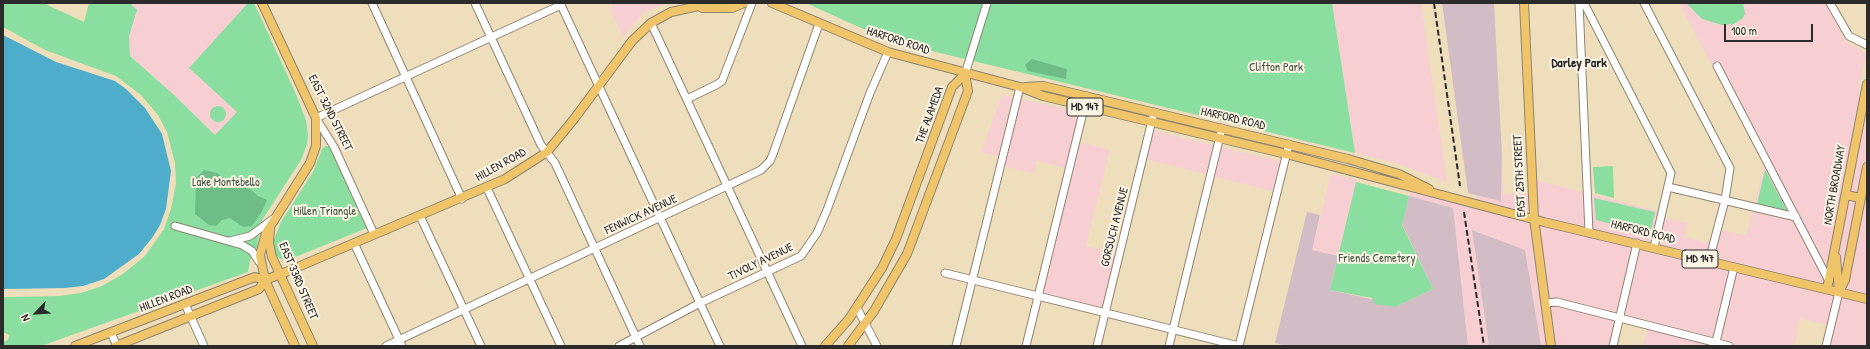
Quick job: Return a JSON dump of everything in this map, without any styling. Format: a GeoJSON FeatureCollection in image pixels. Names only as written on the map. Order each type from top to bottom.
{"type":"FeatureCollection","features":[{"type":"Feature","properties":{"kind":"main road","name":"EAST 32ND STREET"},"geometry":{"type":"LineString","coordinates":[[262,3],[316,118]]}},
{"type":"Feature","properties":{"kind":"main road","name":"HILLEN ROAD"},"geometry":{"type":"LineString","coordinates":[[117,346],[259,289],[265,280],[462,199],[519,171],[547,152],[632,41],[651,23],[671,12],[712,3]]}},
{"type":"Feature","properties":{"kind":"main road","name":"HILLEN ROAD"},"geometry":{"type":"LineString","coordinates":[[698,7],[724,8],[744,3]]}},
{"type":"Feature","properties":{"kind":"main road","name":"HARFORD ROAD"},"geometry":{"type":"LineString","coordinates":[[772,3],[888,52],[965,74],[1020,87],[1043,96],[1286,154],[1407,187],[1867,299]]}},
{"type":"Feature","properties":{"kind":"main road","name":"EAST 25TH STREET"},"geometry":{"type":"LineString","coordinates":[[1524,3],[1534,218],[1551,346]]}},
{"type":"Feature","properties":{"kind":"main road","name":"THE ALAMEDA"},"geometry":{"type":"LineString","coordinates":[[825,346],[838,333],[857,308],[875,279],[896,239],[952,87],[965,74]]}},
{"type":"Feature","properties":{"kind":"main road"},"geometry":{"type":"LineString","coordinates":[[848,346],[866,324],[888,290],[913,239],[968,91],[965,74]]}},
{"type":"Feature","properties":{"kind":"main road","name":"NORTH BROADWAY"},"geometry":{"type":"LineString","coordinates":[[1827,289],[1867,84]]}},
{"type":"Feature","properties":{"kind":"main road","name":"HARFORD ROAD"},"geometry":{"type":"LineString","coordinates":[[1020,87],[1043,86],[1289,144],[1399,174],[1436,193]]}},
{"type":"Feature","properties":{"kind":"main road","name":"EAST 33RD STREET"},"geometry":{"type":"LineString","coordinates":[[295,346],[265,280],[260,262],[263,240],[271,224],[310,163],[316,146],[316,118]]}},
{"type":"Feature","properties":{"kind":"main road"},"geometry":{"type":"LineString","coordinates":[[1839,292],[1845,280],[1867,167]]}},
{"type":"Feature","properties":{"kind":"main road"},"geometry":{"type":"LineString","coordinates":[[1846,195],[1861,198]]}},
{"type":"Feature","properties":{"kind":"main road","name":"EAST 33RD STREET"},"geometry":{"type":"LineString","coordinates":[[271,224],[269,249],[313,346]]}},
{"type":"Feature","properties":{"kind":"main road"},"geometry":{"type":"LineString","coordinates":[[1839,292],[1836,246],[1852,246]]}},
{"type":"Feature","properties":{"kind":"main road","name":"HILLEN ROAD"},"geometry":{"type":"LineString","coordinates":[[76,346],[255,277],[265,280]]}},
{"type":"Feature","properties":{"kind":"street"},"geometry":{"type":"LineString","coordinates":[[372,3],[462,199]]}},
{"type":"Feature","properties":{"kind":"street"},"geometry":{"type":"LineString","coordinates":[[475,3],[541,145],[555,164],[640,346]]}},
{"type":"Feature","properties":{"kind":"street"},"geometry":{"type":"LineString","coordinates":[[687,99],[716,85],[722,80],[752,3]]}},
{"type":"Feature","properties":{"kind":"street"},"geometry":{"type":"LineString","coordinates":[[965,74],[987,3]]}},
{"type":"Feature","properties":{"kind":"street"},"geometry":{"type":"LineString","coordinates":[[1579,3],[1589,232]]}},
{"type":"Feature","properties":{"kind":"street"},"geometry":{"type":"LineString","coordinates":[[1584,3],[1671,174],[1654,247]]}},
{"type":"Feature","properties":{"kind":"street"},"geometry":{"type":"LineString","coordinates":[[1644,3],[1730,168],[1725,200],[1709,261]]}},
{"type":"Feature","properties":{"kind":"street"},"geometry":{"type":"LineString","coordinates":[[1830,3],[1846,33],[1855,40],[1867,45]]}},
{"type":"Feature","properties":{"kind":"street"},"geometry":{"type":"LineString","coordinates":[[316,118],[561,5],[720,346]]}},
{"type":"Feature","properties":{"kind":"street"},"geometry":{"type":"LineString","coordinates":[[651,23],[802,346]]}},
{"type":"Feature","properties":{"kind":"street","name":"FENWICK AVENUE"},"geometry":{"type":"LineString","coordinates":[[386,346],[400,343],[464,310],[761,170],[770,161],[819,24]]}},
{"type":"Feature","properties":{"kind":"street","name":"TIVOLY AVENUE"},"geometry":{"type":"LineString","coordinates":[[619,346],[700,304],[802,256],[817,233],[888,52]]}},
{"type":"Feature","properties":{"kind":"street"},"geometry":{"type":"LineString","coordinates":[[1717,66],[1829,281]]}},
{"type":"Feature","properties":{"kind":"street"},"geometry":{"type":"LineString","coordinates":[[956,346],[1020,87]]}},
{"type":"Feature","properties":{"kind":"street"},"geometry":{"type":"LineString","coordinates":[[1026,346],[1087,96]]}},
{"type":"Feature","properties":{"kind":"street","name":"GORSUCH AVENUE"},"geometry":{"type":"LineString","coordinates":[[1097,346],[1154,112]]}},
{"type":"Feature","properties":{"kind":"street","name":"EAST 32ND STREET"},"geometry":{"type":"LineString","coordinates":[[316,118],[334,148],[374,234]]}},
{"type":"Feature","properties":{"kind":"street"},"geometry":{"type":"LineString","coordinates":[[1169,346],[1222,128]]}},
{"type":"Feature","properties":{"kind":"street"},"geometry":{"type":"LineString","coordinates":[[945,273],[1239,346],[1289,144]]}},
{"type":"Feature","properties":{"kind":"street"},"geometry":{"type":"LineString","coordinates":[[1668,187],[1796,217]]}},
{"type":"Feature","properties":{"kind":"street"},"geometry":{"type":"LineString","coordinates":[[487,188],[561,346]]}},
{"type":"Feature","properties":{"kind":"street"},"geometry":{"type":"LineString","coordinates":[[228,241],[250,236],[277,216]]}},
{"type":"Feature","properties":{"kind":"street"},"geometry":{"type":"LineString","coordinates":[[420,216],[481,346]]}},
{"type":"Feature","properties":{"kind":"street"},"geometry":{"type":"LineString","coordinates":[[175,226],[248,248],[260,262]]}},
{"type":"Feature","properties":{"kind":"street"},"geometry":{"type":"LineString","coordinates":[[354,243],[400,343]]}},
{"type":"Feature","properties":{"kind":"street"},"geometry":{"type":"LineString","coordinates":[[1613,346],[1637,243]]}},
{"type":"Feature","properties":{"kind":"street"},"geometry":{"type":"LineString","coordinates":[[1715,344],[1734,267]]}},
{"type":"Feature","properties":{"kind":"street"},"geometry":{"type":"LineString","coordinates":[[1826,346],[1839,292]]}},
{"type":"Feature","properties":{"kind":"street"},"geometry":{"type":"LineString","coordinates":[[1545,303],[1557,302],[1620,317],[1715,344],[1729,346]]}},
{"type":"Feature","properties":{"kind":"street"},"geometry":{"type":"LineString","coordinates":[[185,304],[204,346]]}},
{"type":"Feature","properties":{"kind":"street"},"geometry":{"type":"LineString","coordinates":[[857,308],[877,346]]}},
{"type":"Feature","properties":{"kind":"street"},"geometry":{"type":"LineString","coordinates":[[111,333],[117,346]]}},
{"type":"Feature","properties":{"kind":"shaded area"},"geometry":{"type":"Polygon","coordinates":[[[130,3],[248,3],[189,68],[238,112],[215,135],[175,96],[130,56],[129,36],[137,10],[130,3]]]}},
{"type":"Feature","properties":{"kind":"shaded area"},"geometry":{"type":"Polygon","coordinates":[[[613,3],[667,3],[643,13],[623,38],[611,11],[613,3]]]}},
{"type":"Feature","properties":{"kind":"shaded area"},"geometry":{"type":"Polygon","coordinates":[[[1332,3],[1421,3],[1447,182],[1399,164],[1355,153],[1332,3]]]}},
{"type":"Feature","properties":{"kind":"shaded area"},"geometry":{"type":"Polygon","coordinates":[[[1442,3],[1494,3],[1502,155],[1501,201],[1468,193],[1442,3]]]}},
{"type":"Feature","properties":{"kind":"shaded area"},"geometry":{"type":"Polygon","coordinates":[[[1679,3],[1825,3],[1844,38],[1848,43],[1863,51],[1866,56],[1858,93],[1867,88],[1867,346],[1826,346],[1830,326],[1800,318],[1794,346],[1734,346],[1715,341],[1714,346],[1682,344],[1682,346],[1643,346],[1648,324],[1619,316],[1612,346],[1541,346],[1525,250],[1472,230],[1489,346],[1390,346],[1433,289],[1402,223],[1412,183],[1476,202],[1477,192],[1474,160],[1502,168],[1503,194],[1531,193],[1531,179],[1661,212],[1660,217],[1688,223],[1685,237],[1709,243],[1713,228],[1744,235],[1747,233],[1766,159],[1763,154],[1759,156],[1679,3]]]}},
{"type":"Feature","properties":{"kind":"shaded area"},"geometry":{"type":"Polygon","coordinates":[[[1002,95],[1084,113],[1076,141],[1110,150],[1086,246],[1119,254],[1105,312],[1038,295],[1069,169],[1037,161],[1034,174],[1000,165],[1002,157],[981,152],[1002,95]]]}},
{"type":"Feature","properties":{"kind":"shaded area"},"geometry":{"type":"Polygon","coordinates":[[[1151,130],[1283,162],[1276,192],[1145,159],[1151,130]]]}},
{"type":"Feature","properties":{"kind":"shaded area"},"geometry":{"type":"Polygon","coordinates":[[[1331,174],[1357,180],[1338,256],[1312,250],[1331,174]]]}},
{"type":"Feature","properties":{"kind":"shaded area"},"geometry":{"type":"Polygon","coordinates":[[[1409,196],[1453,208],[1468,346],[1287,346],[1275,343],[1307,212],[1320,215],[1312,250],[1338,256],[1330,290],[1399,305],[1433,289],[1402,224],[1409,196]]]}},
{"type":"Feature","properties":{"kind":"shaded area"},"geometry":{"type":"Polygon","coordinates":[[[1472,230],[1525,250],[1541,346],[1489,346],[1472,230]]]}},
{"type":"Feature","properties":{"kind":"green space","name":"Lake Montebello"},"geometry":{"type":"Polygon","coordinates":[[[3,3],[43,3],[84,22],[89,3],[130,3],[137,10],[129,36],[130,56],[175,96],[215,135],[237,112],[189,68],[248,3],[254,3],[295,92],[306,120],[308,135],[307,144],[301,160],[257,228],[259,235],[257,247],[250,260],[248,272],[41,346],[3,346],[3,342],[8,340],[9,335],[3,332],[3,297],[59,296],[81,293],[102,286],[123,274],[145,256],[164,229],[171,209],[176,183],[175,163],[167,132],[158,115],[141,95],[116,76],[45,50],[3,27],[3,3]]]}},
{"type":"Feature","properties":{"kind":"green space","name":"Clifton Park"},"geometry":{"type":"Polygon","coordinates":[[[806,3],[1332,3],[1355,153],[911,46],[861,28],[806,3]]]}},
{"type":"Feature","properties":{"kind":"green space"},"geometry":{"type":"Polygon","coordinates":[[[1686,3],[1743,3],[1745,14],[1743,18],[1734,24],[1722,25],[1702,19],[1686,3]]]}},
{"type":"Feature","properties":{"kind":"green space"},"geometry":{"type":"Polygon","coordinates":[[[1032,59],[1067,69],[1066,79],[1028,71],[1025,65],[1032,59]]]}},
{"type":"Feature","properties":{"kind":"green space"},"geometry":{"type":"Polygon","coordinates":[[[218,106],[224,108],[226,114],[224,120],[218,122],[212,120],[210,114],[212,108],[218,106]]]}},
{"type":"Feature","properties":{"kind":"green space","name":"Hillen Triangle"},"geometry":{"type":"Polygon","coordinates":[[[326,146],[330,146],[333,149],[367,228],[288,260],[280,259],[276,255],[273,242],[281,222],[313,172],[322,149],[326,146]]]}},
{"type":"Feature","properties":{"kind":"green space"},"geometry":{"type":"Polygon","coordinates":[[[1613,166],[1614,198],[1595,193],[1593,167],[1613,166]]]}},
{"type":"Feature","properties":{"kind":"green space"},"geometry":{"type":"Polygon","coordinates":[[[204,170],[217,173],[229,182],[250,189],[258,196],[267,200],[261,213],[252,226],[243,227],[230,218],[222,220],[216,226],[209,225],[195,214],[196,178],[204,170]]]}},
{"type":"Feature","properties":{"kind":"green space"},"geometry":{"type":"Polygon","coordinates":[[[1765,170],[1786,209],[1785,211],[1757,204],[1765,170]]]}},
{"type":"Feature","properties":{"kind":"green space","name":"Friends Cemetery"},"geometry":{"type":"Polygon","coordinates":[[[1356,182],[1409,196],[1402,225],[1433,289],[1395,307],[1375,304],[1372,298],[1330,290],[1356,182]]]}},
{"type":"Feature","properties":{"kind":"green space"},"geometry":{"type":"Polygon","coordinates":[[[1594,198],[1655,212],[1650,234],[1596,220],[1594,198]]]}},
{"type":"Feature","properties":{"kind":"water","name":"Lake Montebello"},"geometry":{"type":"Polygon","coordinates":[[[3,35],[56,62],[115,81],[126,89],[145,108],[162,134],[171,171],[166,209],[160,225],[139,254],[104,279],[83,286],[65,288],[3,289],[3,35]]]}},
{"type":"Feature","properties":{"kind":"railway"},"geometry":{"type":"LineString","coordinates":[[1434,3],[1460,186]]}},
{"type":"Feature","properties":{"kind":"railway"},"geometry":{"type":"LineString","coordinates":[[1464,212],[1484,346]]}},
{"type":"Feature","properties":{"kind":"district","name":"Darley Park"},"geometry":{"type":"Point","coordinates":[1579,64]}}]}
